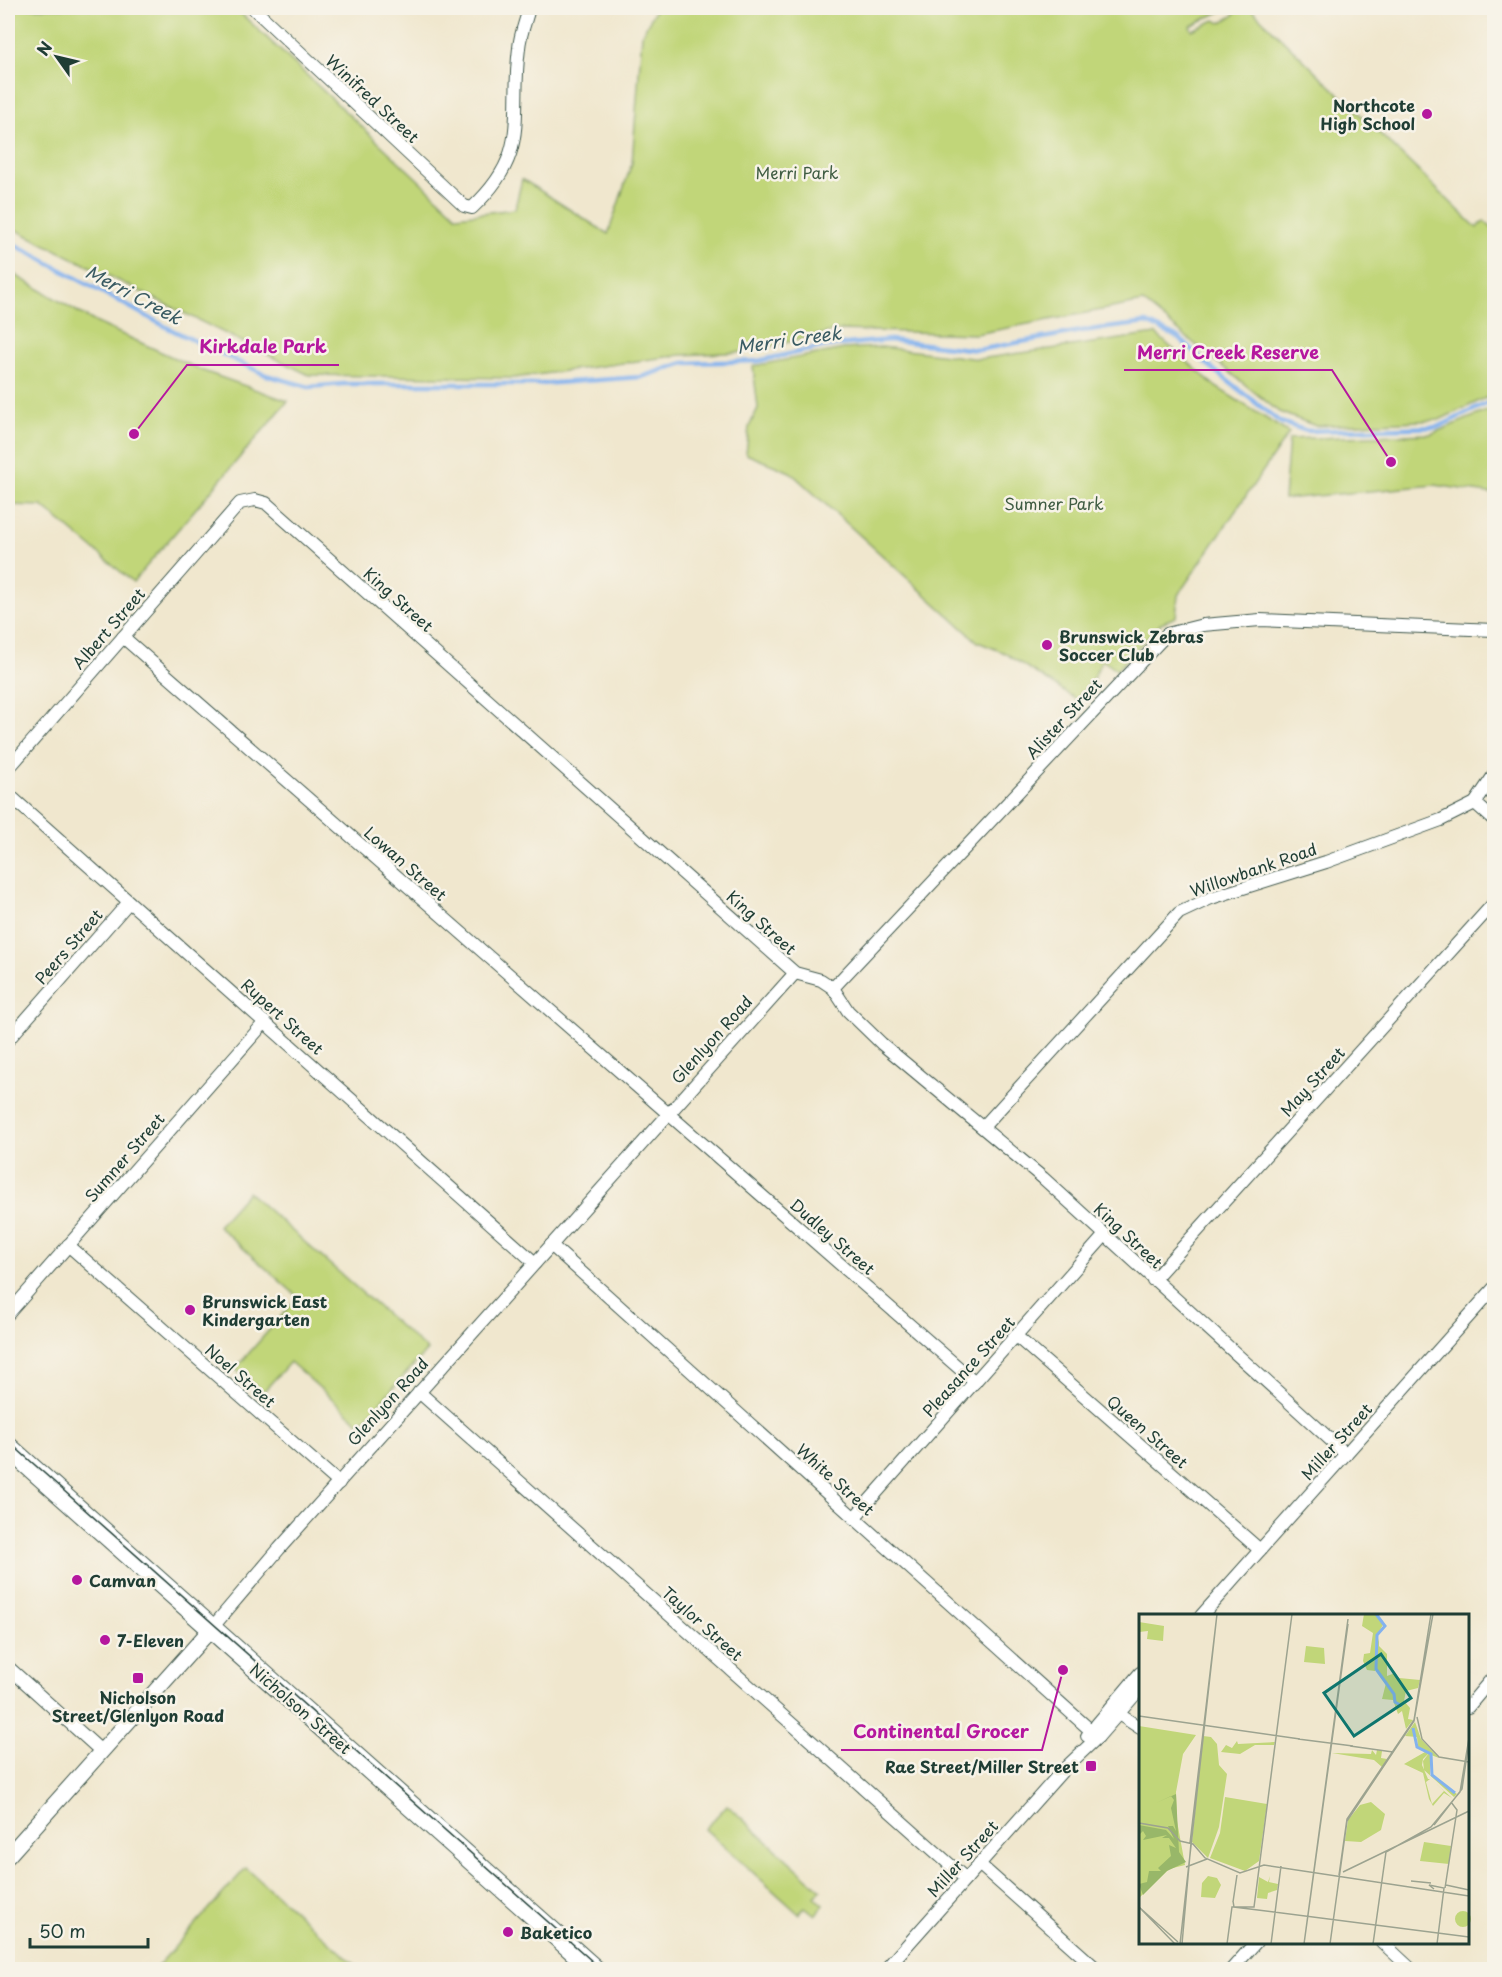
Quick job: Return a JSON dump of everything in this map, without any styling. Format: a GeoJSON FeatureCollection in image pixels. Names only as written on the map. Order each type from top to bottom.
{"type":"FeatureCollection","features":[{"type":"Feature","properties":{"kind":"main road","name":"Nicholson Street"},"geometry":{"type":"LineString","coordinates":[[8,1447],[595,1970]]}},
{"type":"Feature","properties":{"kind":"street","name":"Winifred Street"},"geometry":{"type":"LineString","coordinates":[[253,8],[464,206],[472,208],[491,190],[511,157],[518,124],[519,46],[529,8]]}},
{"type":"Feature","properties":{"kind":"street","name":"King Street"},"geometry":{"type":"LineString","coordinates":[[233,510],[240,503],[255,500],[266,503],[795,972],[821,980],[833,988],[848,1011],[882,1044],[984,1126],[1346,1454]]}},
{"type":"Feature","properties":{"kind":"street","name":"Albert Street"},"geometry":{"type":"LineString","coordinates":[[8,769],[233,510]]}},
{"type":"Feature","properties":{"kind":"street","name":"Alister Street"},"geometry":{"type":"LineString","coordinates":[[833,988],[1167,634],[1203,625],[1260,620],[1494,630]]}},
{"type":"Feature","properties":{"kind":"street","name":"Lowan Street"},"geometry":{"type":"LineString","coordinates":[[123,637],[669,1114]]}},
{"type":"Feature","properties":{"kind":"street","name":"Willowbank Road"},"geometry":{"type":"LineString","coordinates":[[984,1126],[1179,913],[1211,898],[1326,862],[1441,820],[1475,803],[1494,775]]}},
{"type":"Feature","properties":{"kind":"street","name":"Rupert Street"},"geometry":{"type":"LineString","coordinates":[[8,794],[535,1263]]}},
{"type":"Feature","properties":{"kind":"street"},"geometry":{"type":"LineString","coordinates":[[1475,803],[1494,820]]}},
{"type":"Feature","properties":{"kind":"street","name":"Peers Street"},"geometry":{"type":"LineString","coordinates":[[8,1040],[129,902]]}},
{"type":"Feature","properties":{"kind":"street","name":"May Street"},"geometry":{"type":"LineString","coordinates":[[1153,1280],[1494,903]]}},
{"type":"Feature","properties":{"kind":"street","name":"Glenlyon Road"},"geometry":{"type":"LineString","coordinates":[[9,1852],[211,1629],[419,1392],[795,972]]}},
{"type":"Feature","properties":{"kind":"street","name":"Sumner Street"},"geometry":{"type":"LineString","coordinates":[[8,1314],[265,1022]]}},
{"type":"Feature","properties":{"kind":"street","name":"Dudley Street"},"geometry":{"type":"LineString","coordinates":[[669,1114],[975,1382]]}},
{"type":"Feature","properties":{"kind":"street","name":"Pleasance Street"},"geometry":{"type":"LineString","coordinates":[[854,1518],[1105,1235]]}},
{"type":"Feature","properties":{"kind":"street","name":"Noel Street"},"geometry":{"type":"LineString","coordinates":[[68,1245],[339,1483]]}},
{"type":"Feature","properties":{"kind":"street","name":"White Street"},"geometry":{"type":"LineString","coordinates":[[551,1245],[1094,1734]]}},
{"type":"Feature","properties":{"kind":"street","name":"Miller Street"},"geometry":{"type":"LineString","coordinates":[[1203,1614],[1494,1288]]}},
{"type":"Feature","properties":{"kind":"street","name":"Queen Street"},"geometry":{"type":"LineString","coordinates":[[1016,1336],[1260,1550]]}},
{"type":"Feature","properties":{"kind":"street","name":"Taylor Street"},"geometry":{"type":"LineString","coordinates":[[419,1392],[966,1879]]}},
{"type":"Feature","properties":{"kind":"street"},"geometry":{"type":"LineString","coordinates":[[8,1667],[101,1751]]}},
{"type":"Feature","properties":{"kind":"street","name":"Miller Street"},"geometry":{"type":"LineString","coordinates":[[885,1970],[1118,1707],[1139,1675]]}},
{"type":"Feature","properties":{"kind":"street"},"geometry":{"type":"LineString","coordinates":[[1469,1705],[1494,1676]]}},
{"type":"Feature","properties":{"kind":"street","name":"Miller Street"},"geometry":{"type":"LineString","coordinates":[[1118,1707],[1139,1690]]}},
{"type":"Feature","properties":{"kind":"street"},"geometry":{"type":"LineString","coordinates":[[1118,1707],[1139,1722]]}},
{"type":"Feature","properties":{"kind":"street"},"geometry":{"type":"LineString","coordinates":[[1118,1707],[1139,1727]]}},
{"type":"Feature","properties":{"kind":"street"},"geometry":{"type":"LineString","coordinates":[[979,1864],[1098,1970]]}},
{"type":"Feature","properties":{"kind":"street"},"geometry":{"type":"LineString","coordinates":[[1231,1970],[1254,1944]]}},
{"type":"Feature","properties":{"kind":"street"},"geometry":{"type":"LineString","coordinates":[[1384,1944],[1412,1970]]}},
{"type":"Feature","properties":{"kind":"green space","name":"Merri Park"},"geometry":{"type":"Polygon","coordinates":[[[8,8],[235,8],[457,216],[515,209],[522,179],[608,234],[632,163],[642,35],[656,8],[1228,8],[1190,26],[1192,30],[1215,20],[1220,23],[1233,16],[1237,9],[1250,8],[1477,228],[1484,221],[1494,230],[1494,394],[1439,420],[1316,426],[1279,412],[1143,302],[976,334],[840,330],[745,352],[681,355],[514,378],[309,375],[8,226],[8,8]]]}},
{"type":"Feature","properties":{"kind":"green space"},"geometry":{"type":"Polygon","coordinates":[[[8,271],[97,323],[203,371],[288,401],[133,582],[42,506],[8,505],[8,271]]]}},
{"type":"Feature","properties":{"kind":"green space","name":"Sumner Park"},"geometry":{"type":"Polygon","coordinates":[[[1156,334],[1216,387],[1289,433],[1178,595],[1176,617],[1161,623],[1117,670],[1102,660],[1093,679],[1077,700],[1005,653],[978,642],[790,472],[746,454],[749,427],[758,408],[753,366],[844,349],[882,347],[979,359],[1156,334]]]}},
{"type":"Feature","properties":{"kind":"green space"},"geometry":{"type":"Polygon","coordinates":[[[1494,408],[1494,494],[1435,485],[1284,499],[1289,439],[1431,434],[1494,408]]]}},
{"type":"Feature","properties":{"kind":"green space"},"geometry":{"type":"Polygon","coordinates":[[[248,1192],[427,1350],[361,1424],[290,1362],[263,1392],[235,1369],[298,1297],[218,1226],[248,1192]]]}},
{"type":"Feature","properties":{"kind":"green space"},"geometry":{"type":"Polygon","coordinates":[[[727,1805],[821,1890],[815,1897],[824,1905],[815,1915],[805,1907],[799,1914],[705,1829],[727,1805]]]}},
{"type":"Feature","properties":{"kind":"green space"},"geometry":{"type":"Polygon","coordinates":[[[246,1868],[360,1969],[155,1969],[246,1868]]]}},
{"type":"Feature","properties":{"kind":"waterway","name":"Merri Creek"},"geometry":{"type":"LineString","coordinates":[[8,241],[170,329],[266,375],[309,387],[343,384],[540,384],[641,377],[684,363],[758,361],[826,346],[890,340],[978,350],[1081,331],[1147,323],[1179,338],[1214,370],[1280,422],[1307,431],[1438,427],[1494,400]]}},
{"type":"Feature","properties":{"kind":"tram line"},"geometry":{"type":"LineString","coordinates":[[8,1441],[602,1970]]}},
{"type":"Feature","properties":{"kind":"place","name":"Northcote High School"},"geometry":{"type":"Point","coordinates":[1427,114]}},
{"type":"Feature","properties":{"kind":"place","name":"Kirkdale Park"},"geometry":{"type":"Point","coordinates":[134,434]}},
{"type":"Feature","properties":{"kind":"place","name":"Merri Creek Reserve"},"geometry":{"type":"Point","coordinates":[1391,462]}},
{"type":"Feature","properties":{"kind":"place","name":"Brunswick Zebras Soccer Club"},"geometry":{"type":"Point","coordinates":[1047,645]}},
{"type":"Feature","properties":{"kind":"place","name":"Brunswick East Kindergarten"},"geometry":{"type":"Point","coordinates":[190,1310]}},
{"type":"Feature","properties":{"kind":"place","name":"Camvan"},"geometry":{"type":"Point","coordinates":[77,1580]}},
{"type":"Feature","properties":{"kind":"place","name":"7-Eleven"},"geometry":{"type":"Point","coordinates":[105,1640]}},
{"type":"Feature","properties":{"kind":"place","name":"Continental Grocer"},"geometry":{"type":"Point","coordinates":[1063,1670]}},
{"type":"Feature","properties":{"kind":"place","name":"Nicholson Street/Glenlyon Road"},"geometry":{"type":"Point","coordinates":[138,1678]}},
{"type":"Feature","properties":{"kind":"place","name":"Rae Street/Miller Street"},"geometry":{"type":"Point","coordinates":[1091,1766]}},
{"type":"Feature","properties":{"kind":"place","name":"Baketico"},"geometry":{"type":"Point","coordinates":[508,1932]}}]}
